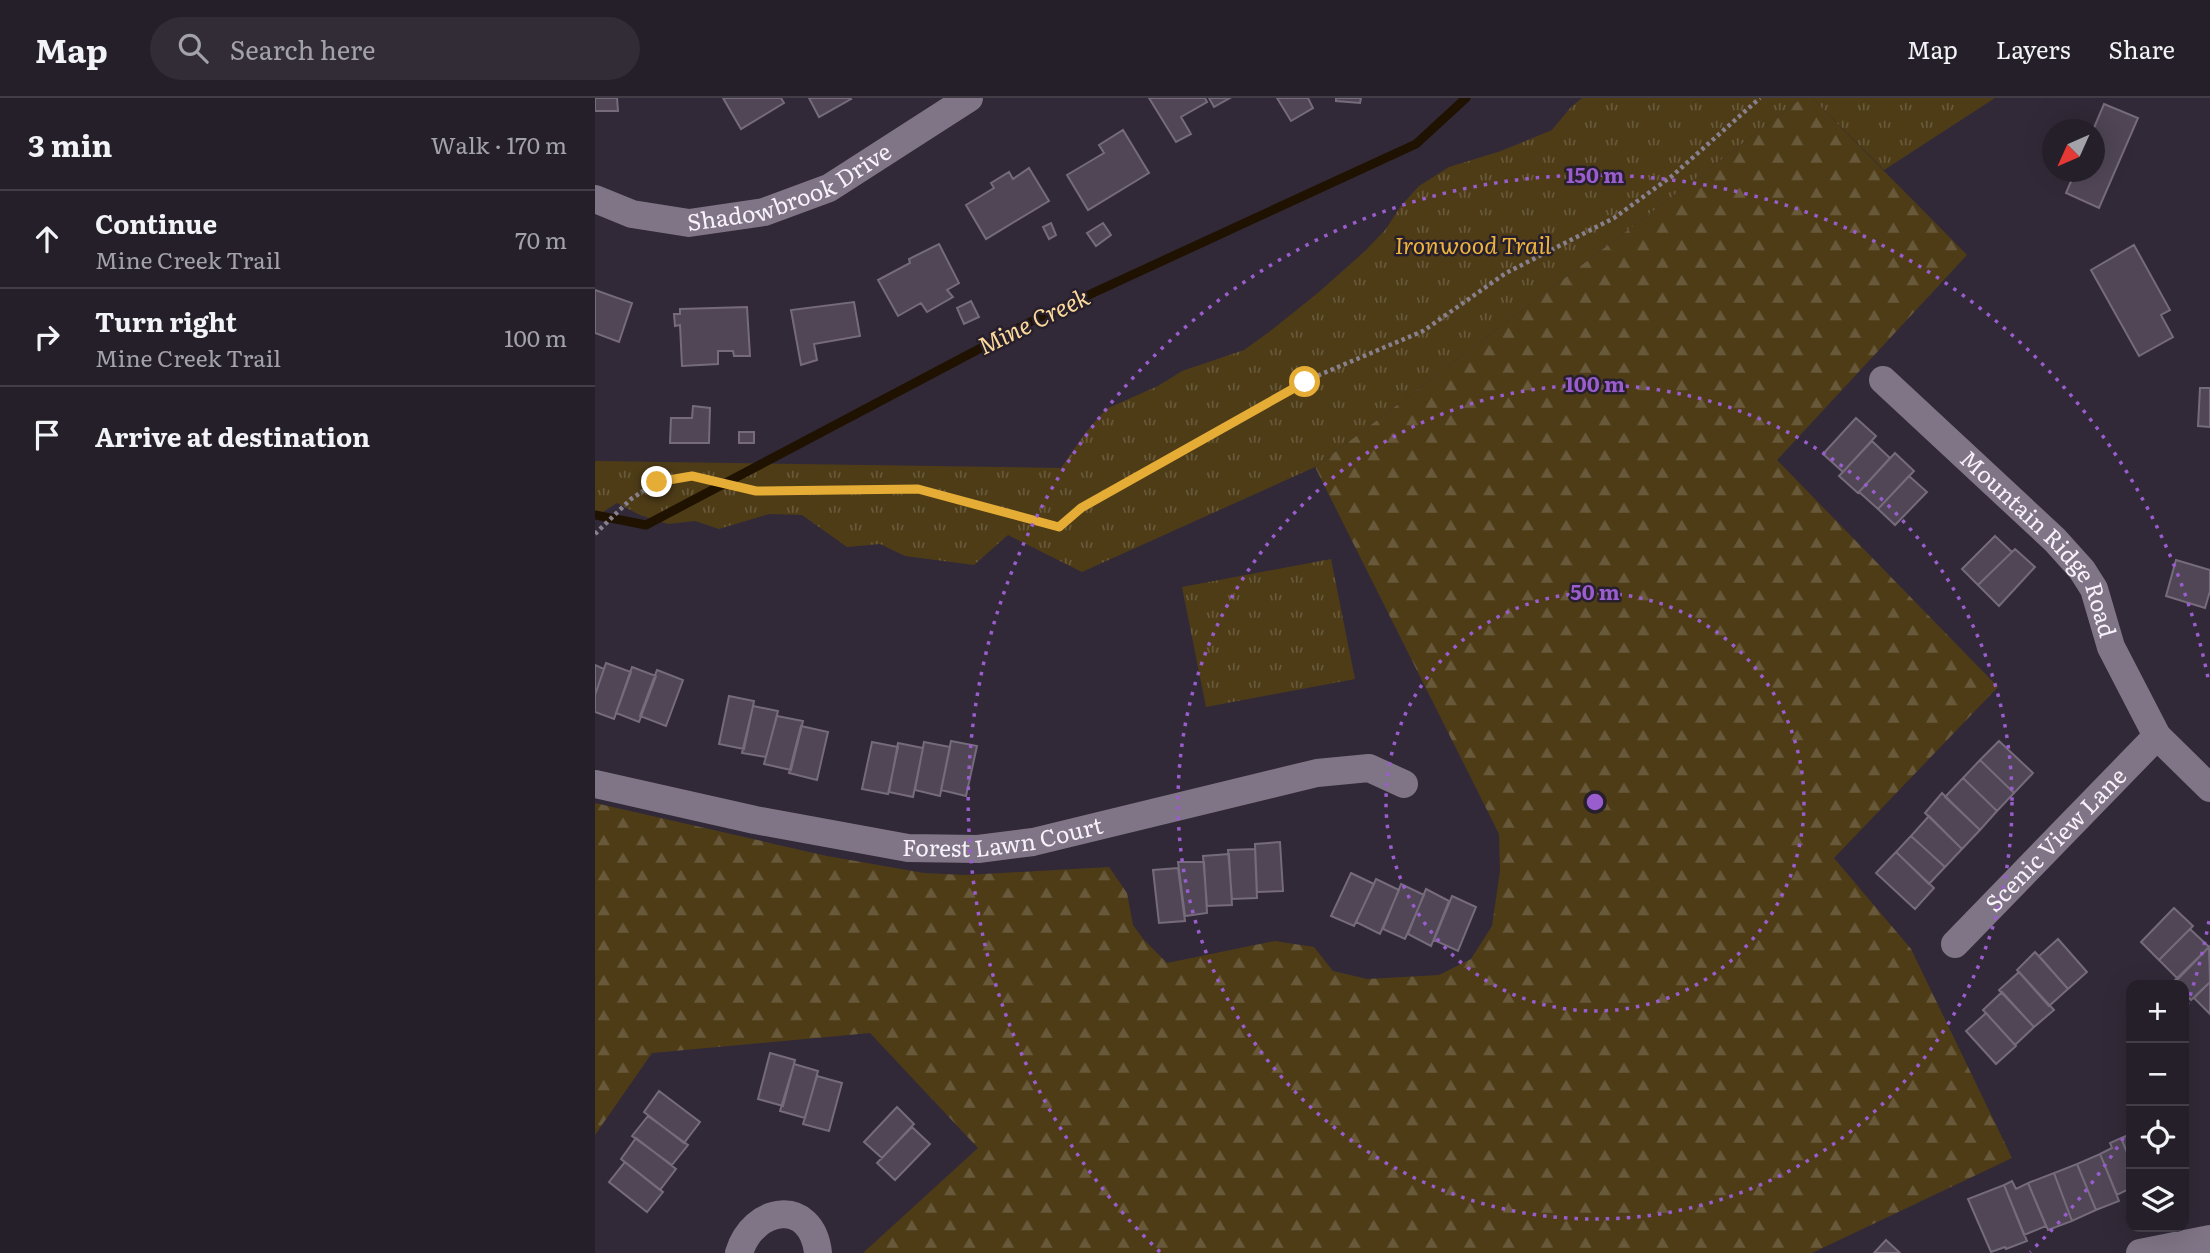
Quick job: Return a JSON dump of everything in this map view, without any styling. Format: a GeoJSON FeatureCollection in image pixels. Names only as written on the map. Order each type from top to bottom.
{"type":"FeatureCollection","features":[{"type":"Feature","properties":{"kind":"street","name":"Shadowbrook Drive"},"geometry":{"type":"LineString","coordinates":[[595,199],[632,214],[689,223],[764,212],[829,188],[969,98]]}},
{"type":"Feature","properties":{"kind":"street","name":"Mountain Ridge Road"},"geometry":{"type":"LineString","coordinates":[[1883,380],[2055,540],[2082,570],[2094,589],[2111,647],[2157,736],[2210,788]]}},
{"type":"Feature","properties":{"kind":"street","name":"Scenic View Lane"},"geometry":{"type":"LineString","coordinates":[[1955,944],[2157,736]]}},
{"type":"Feature","properties":{"kind":"street","name":"Forest Lawn Court"},"geometry":{"type":"LineString","coordinates":[[595,784],[755,820],[908,848],[978,849],[1033,842],[1317,773],[1369,768],[1404,784]]}},
{"type":"Feature","properties":{"kind":"street"},"geometry":{"type":"LineString","coordinates":[[739,1253],[751,1230],[768,1216],[786,1213],[803,1221],[817,1237],[818,1253]]}},
{"type":"Feature","properties":{"kind":"street"},"geometry":{"type":"LineString","coordinates":[[2140,1253],[2210,1240]]}},
{"type":"Feature","properties":{"kind":"path"},"geometry":{"type":"LineString","coordinates":[[595,534],[631,499],[657,482],[692,476],[756,491],[918,489],[1059,527],[1081,508],[1305,382],[1423,331],[1506,273],[1613,218],[1672,176],[1760,98]]}},
{"type":"Feature","properties":{"kind":"green space","name":"Ironwood Trail"},"geometry":{"type":"Polygon","coordinates":[[[1582,98],[1802,98],[1315,467],[1082,572],[1008,535],[974,565],[905,556],[880,544],[847,547],[802,515],[769,514],[719,529],[695,521],[668,524],[640,515],[617,503],[595,517],[595,461],[1061,468],[1106,409],[1158,386],[1182,371],[1244,350],[1269,332],[1365,251],[1419,186],[1449,167],[1501,151],[1552,130],[1582,98]]]}},
{"type":"Feature","properties":{"kind":"green space"},"geometry":{"type":"Polygon","coordinates":[[[1802,98],[1812,98],[1967,255],[1777,460],[1998,687],[1834,858],[1911,949],[2012,1158],[1812,1253],[863,1253],[978,1148],[870,1033],[652,1053],[595,1135],[595,803],[827,856],[924,873],[966,875],[1109,867],[1127,893],[1133,925],[1167,963],[1275,941],[1314,947],[1333,971],[1367,979],[1439,975],[1471,959],[1492,926],[1500,871],[1499,834],[1315,467],[1802,98]]]}},
{"type":"Feature","properties":{"kind":"green space"},"geometry":{"type":"Polygon","coordinates":[[[1812,98],[1995,98],[1884,170],[1812,98]]]}},
{"type":"Feature","properties":{"kind":"green space"},"geometry":{"type":"Polygon","coordinates":[[[1331,559],[1355,679],[1206,707],[1182,587],[1331,559]]]}},
{"type":"Feature","properties":{"kind":"building"},"geometry":{"type":"Polygon","coordinates":[[[595,98],[617,98],[618,111],[595,111],[595,98]]]}},
{"type":"Feature","properties":{"kind":"building"},"geometry":{"type":"Polygon","coordinates":[[[723,98],[781,98],[784,103],[741,129],[723,98]]]}},
{"type":"Feature","properties":{"kind":"building"},"geometry":{"type":"Polygon","coordinates":[[[809,98],[850,98],[851,99],[819,117],[809,98]]]}},
{"type":"Feature","properties":{"kind":"building"},"geometry":{"type":"Polygon","coordinates":[[[1149,98],[1205,98],[1207,102],[1181,117],[1191,134],[1176,142],[1149,98]]]}},
{"type":"Feature","properties":{"kind":"building"},"geometry":{"type":"Polygon","coordinates":[[[1209,98],[1230,98],[1214,107],[1209,98]]]}},
{"type":"Feature","properties":{"kind":"building"},"geometry":{"type":"Polygon","coordinates":[[[1277,98],[1308,98],[1313,108],[1291,121],[1277,98]]]}},
{"type":"Feature","properties":{"kind":"building"},"geometry":{"type":"Polygon","coordinates":[[[1336,98],[1361,98],[1360,103],[1336,101],[1336,98]]]}},
{"type":"Feature","properties":{"kind":"building"},"geometry":{"type":"Polygon","coordinates":[[[2104,104],[2138,118],[2099,208],[2066,193],[2071,182],[2105,182],[2105,119],[2098,119],[2104,104]]]}},
{"type":"Feature","properties":{"kind":"building"},"geometry":{"type":"Polygon","coordinates":[[[1123,130],[1149,173],[1088,210],[1067,175],[1104,153],[1099,145],[1123,130]]]}},
{"type":"Feature","properties":{"kind":"building"},"geometry":{"type":"Polygon","coordinates":[[[1029,168],[1049,201],[986,239],[966,205],[994,188],[991,183],[1009,172],[1013,179],[1029,168]]]}},
{"type":"Feature","properties":{"kind":"building"},"geometry":{"type":"Polygon","coordinates":[[[1051,223],[1056,235],[1049,239],[1043,227],[1051,223]]]}},
{"type":"Feature","properties":{"kind":"building"},"geometry":{"type":"Polygon","coordinates":[[[1103,223],[1111,235],[1096,246],[1087,233],[1103,223]]]}},
{"type":"Feature","properties":{"kind":"building"},"geometry":{"type":"Polygon","coordinates":[[[939,244],[959,283],[947,290],[953,297],[927,312],[921,303],[898,316],[878,280],[910,263],[909,259],[939,244]]]}},
{"type":"Feature","properties":{"kind":"building"},"geometry":{"type":"Polygon","coordinates":[[[2134,245],[2170,310],[2161,315],[2173,337],[2139,356],[2091,270],[2134,245]]]}},
{"type":"Feature","properties":{"kind":"building"},"geometry":{"type":"Polygon","coordinates":[[[595,290],[632,303],[619,342],[595,333],[595,290]]]}},
{"type":"Feature","properties":{"kind":"building"},"geometry":{"type":"Polygon","coordinates":[[[971,301],[979,317],[964,324],[957,308],[971,301]]]}},
{"type":"Feature","properties":{"kind":"building"},"geometry":{"type":"Polygon","coordinates":[[[854,302],[860,336],[814,344],[817,360],[801,365],[791,310],[854,302]]]}},
{"type":"Feature","properties":{"kind":"building"},"geometry":{"type":"Polygon","coordinates":[[[747,307],[750,356],[734,356],[733,351],[718,351],[718,364],[682,366],[680,325],[675,326],[674,314],[680,314],[680,309],[747,307]]]}},
{"type":"Feature","properties":{"kind":"building"},"geometry":{"type":"Polygon","coordinates":[[[2200,388],[2210,388],[2210,427],[2198,426],[2200,388]]]}},
{"type":"Feature","properties":{"kind":"building"},"geometry":{"type":"Polygon","coordinates":[[[693,406],[710,408],[709,443],[670,443],[671,418],[692,418],[693,406]]]}},
{"type":"Feature","properties":{"kind":"building"},"geometry":{"type":"Polygon","coordinates":[[[1856,418],[1876,436],[1843,472],[1823,454],[1856,418]]]}},
{"type":"Feature","properties":{"kind":"building"},"geometry":{"type":"Polygon","coordinates":[[[739,432],[754,432],[754,443],[739,443],[739,432]]]}},
{"type":"Feature","properties":{"kind":"building"},"geometry":{"type":"Polygon","coordinates":[[[1872,441],[1890,458],[1858,493],[1839,476],[1872,441]]]}},
{"type":"Feature","properties":{"kind":"building"},"geometry":{"type":"Polygon","coordinates":[[[1895,453],[1914,471],[1878,509],[1859,492],[1895,453]]]}},
{"type":"Feature","properties":{"kind":"building"},"geometry":{"type":"Polygon","coordinates":[[[1909,476],[1927,492],[1895,525],[1878,509],[1909,476]]]}},
{"type":"Feature","properties":{"kind":"building"},"geometry":{"type":"Polygon","coordinates":[[[1995,536],[2012,552],[1978,585],[1962,569],[1995,536]]]}},
{"type":"Feature","properties":{"kind":"building"},"geometry":{"type":"Polygon","coordinates":[[[2015,549],[2035,567],[1999,606],[1978,585],[2015,549]]]}},
{"type":"Feature","properties":{"kind":"building"},"geometry":{"type":"Polygon","coordinates":[[[2176,560],[2210,570],[2210,591],[2205,608],[2166,596],[2176,560]]]}},
{"type":"Feature","properties":{"kind":"building"},"geometry":{"type":"Polygon","coordinates":[[[606,663],[631,672],[614,719],[595,712],[595,695],[606,663]]]}},
{"type":"Feature","properties":{"kind":"building"},"geometry":{"type":"Polygon","coordinates":[[[595,665],[604,669],[595,695],[595,665]]]}},
{"type":"Feature","properties":{"kind":"building"},"geometry":{"type":"Polygon","coordinates":[[[632,667],[656,676],[639,722],[616,713],[632,667]]]}},
{"type":"Feature","properties":{"kind":"building"},"geometry":{"type":"Polygon","coordinates":[[[657,670],[683,680],[666,726],[640,716],[657,670]]]}},
{"type":"Feature","properties":{"kind":"building"},"geometry":{"type":"Polygon","coordinates":[[[729,696],[754,701],[744,749],[719,744],[729,696]]]}},
{"type":"Feature","properties":{"kind":"building"},"geometry":{"type":"Polygon","coordinates":[[[753,706],[778,711],[766,757],[742,753],[753,706]]]}},
{"type":"Feature","properties":{"kind":"building"},"geometry":{"type":"Polygon","coordinates":[[[777,716],[803,721],[791,770],[764,764],[777,716]]]}},
{"type":"Feature","properties":{"kind":"building"},"geometry":{"type":"Polygon","coordinates":[[[801,726],[828,732],[817,780],[789,773],[801,726]]]}},
{"type":"Feature","properties":{"kind":"building"},"geometry":{"type":"Polygon","coordinates":[[[951,741],[977,746],[966,796],[941,790],[951,741]]]}},
{"type":"Feature","properties":{"kind":"building"},"geometry":{"type":"Polygon","coordinates":[[[1999,741],[2033,773],[2014,793],[1980,760],[1999,741]]]}},
{"type":"Feature","properties":{"kind":"building"},"geometry":{"type":"Polygon","coordinates":[[[872,742],[898,747],[888,794],[862,789],[872,742]]]}},
{"type":"Feature","properties":{"kind":"building"},"geometry":{"type":"Polygon","coordinates":[[[924,742],[950,747],[940,796],[915,790],[924,742]]]}},
{"type":"Feature","properties":{"kind":"building"},"geometry":{"type":"Polygon","coordinates":[[[898,743],[923,748],[913,797],[889,792],[898,743]]]}},
{"type":"Feature","properties":{"kind":"building"},"geometry":{"type":"Polygon","coordinates":[[[1980,760],[2014,793],[1997,811],[1963,778],[1980,760]]]}},
{"type":"Feature","properties":{"kind":"building"},"geometry":{"type":"Polygon","coordinates":[[[1963,778],[1997,811],[1980,830],[1945,797],[1963,778]]]}},
{"type":"Feature","properties":{"kind":"building"},"geometry":{"type":"Polygon","coordinates":[[[1942,793],[1980,830],[1962,849],[1925,813],[1942,793]]]}},
{"type":"Feature","properties":{"kind":"building"},"geometry":{"type":"Polygon","coordinates":[[[1929,816],[1962,849],[1945,867],[1911,836],[1929,816]]]}},
{"type":"Feature","properties":{"kind":"building"},"geometry":{"type":"Polygon","coordinates":[[[1911,836],[1945,867],[1929,884],[1896,852],[1911,836]]]}},
{"type":"Feature","properties":{"kind":"building"},"geometry":{"type":"Polygon","coordinates":[[[1280,842],[1283,891],[1257,892],[1255,844],[1280,842]]]}},
{"type":"Feature","properties":{"kind":"building"},"geometry":{"type":"Polygon","coordinates":[[[1255,849],[1257,898],[1232,899],[1228,850],[1255,849]]]}},
{"type":"Feature","properties":{"kind":"building"},"geometry":{"type":"Polygon","coordinates":[[[1896,852],[1934,888],[1915,909],[1876,873],[1896,852]]]}},
{"type":"Feature","properties":{"kind":"building"},"geometry":{"type":"Polygon","coordinates":[[[1229,854],[1232,905],[1207,906],[1203,856],[1229,854]]]}},
{"type":"Feature","properties":{"kind":"building"},"geometry":{"type":"Polygon","coordinates":[[[1178,862],[1204,862],[1207,913],[1185,916],[1178,862]]]}},
{"type":"Feature","properties":{"kind":"building"},"geometry":{"type":"Polygon","coordinates":[[[1178,868],[1185,921],[1159,923],[1153,870],[1178,868]]]}},
{"type":"Feature","properties":{"kind":"building"},"geometry":{"type":"Polygon","coordinates":[[[1351,873],[1374,884],[1354,926],[1331,916],[1351,873]]]}},
{"type":"Feature","properties":{"kind":"building"},"geometry":{"type":"Polygon","coordinates":[[[1376,879],[1399,890],[1380,934],[1356,922],[1376,879]]]}},
{"type":"Feature","properties":{"kind":"building"},"geometry":{"type":"Polygon","coordinates":[[[1401,884],[1424,895],[1405,939],[1383,929],[1401,884]]]}},
{"type":"Feature","properties":{"kind":"building"},"geometry":{"type":"Polygon","coordinates":[[[1426,889],[1449,901],[1431,946],[1408,934],[1426,889]]]}},
{"type":"Feature","properties":{"kind":"building"},"geometry":{"type":"Polygon","coordinates":[[[1452,896],[1476,907],[1458,951],[1434,940],[1452,896]]]}},
{"type":"Feature","properties":{"kind":"building"},"geometry":{"type":"Polygon","coordinates":[[[2174,908],[2193,926],[2159,960],[2141,942],[2174,908]]]}},
{"type":"Feature","properties":{"kind":"building"},"geometry":{"type":"Polygon","coordinates":[[[2190,929],[2209,947],[2178,979],[2159,960],[2190,929]]]}},
{"type":"Feature","properties":{"kind":"building"},"geometry":{"type":"Polygon","coordinates":[[[2058,939],[2087,972],[2068,989],[2039,956],[2058,939]]]}},
{"type":"Feature","properties":{"kind":"building"},"geometry":{"type":"Polygon","coordinates":[[[2209,947],[2210,982],[2191,1000],[2189,980],[2175,980],[2209,947]]]}},
{"type":"Feature","properties":{"kind":"building"},"geometry":{"type":"Polygon","coordinates":[[[2035,952],[2068,989],[2049,1006],[2017,970],[2035,952]]]}},
{"type":"Feature","properties":{"kind":"building"},"geometry":{"type":"Polygon","coordinates":[[[2019,972],[2054,1010],[2034,1027],[1999,990],[2019,972]]]}},
{"type":"Feature","properties":{"kind":"building"},"geometry":{"type":"Polygon","coordinates":[[[2210,982],[2210,1014],[2194,998],[2210,982]]]}},
{"type":"Feature","properties":{"kind":"building"},"geometry":{"type":"Polygon","coordinates":[[[2002,992],[2034,1027],[2015,1045],[1983,1010],[2002,992]]]}},
{"type":"Feature","properties":{"kind":"building"},"geometry":{"type":"Polygon","coordinates":[[[1986,1013],[2016,1046],[1996,1064],[1966,1031],[1986,1013]]]}},
{"type":"Feature","properties":{"kind":"building"},"geometry":{"type":"Polygon","coordinates":[[[770,1053],[795,1060],[783,1106],[758,1099],[770,1053]]]}},
{"type":"Feature","properties":{"kind":"building"},"geometry":{"type":"Polygon","coordinates":[[[794,1064],[818,1071],[805,1118],[780,1111],[794,1064]]]}},
{"type":"Feature","properties":{"kind":"building"},"geometry":{"type":"Polygon","coordinates":[[[817,1076],[842,1083],[829,1131],[803,1124],[817,1076]]]}},
{"type":"Feature","properties":{"kind":"building"},"geometry":{"type":"Polygon","coordinates":[[[659,1091],[700,1122],[684,1143],[644,1112],[659,1091]]]}},
{"type":"Feature","properties":{"kind":"building"},"geometry":{"type":"Polygon","coordinates":[[[897,1107],[914,1124],[882,1158],[864,1142],[897,1107]]]}},
{"type":"Feature","properties":{"kind":"building"},"geometry":{"type":"Polygon","coordinates":[[[648,1116],[688,1145],[672,1165],[632,1136],[648,1116]]]}},
{"type":"Feature","properties":{"kind":"building"},"geometry":{"type":"Polygon","coordinates":[[[912,1127],[930,1144],[895,1180],[877,1163],[912,1127]]]}},
{"type":"Feature","properties":{"kind":"building"},"geometry":{"type":"Polygon","coordinates":[[[2126,1136],[2126,1150],[2121,1138],[2126,1136]]]}},
{"type":"Feature","properties":{"kind":"building"},"geometry":{"type":"Polygon","coordinates":[[[636,1138],[676,1169],[660,1190],[621,1159],[636,1138]]]}},
{"type":"Feature","properties":{"kind":"building"},"geometry":{"type":"Polygon","coordinates":[[[2121,1138],[2126,1150],[2126,1190],[2117,1195],[2100,1154],[2112,1148],[2110,1143],[2121,1138]]]}},
{"type":"Feature","properties":{"kind":"building"},"geometry":{"type":"Polygon","coordinates":[[[2100,1154],[2119,1201],[2096,1210],[2077,1164],[2100,1154]]]}},
{"type":"Feature","properties":{"kind":"building"},"geometry":{"type":"Polygon","coordinates":[[[625,1162],[663,1192],[647,1212],[609,1182],[625,1162]]]}},
{"type":"Feature","properties":{"kind":"building"},"geometry":{"type":"Polygon","coordinates":[[[2077,1164],[2096,1210],[2072,1221],[2054,1173],[2077,1164]]]}},
{"type":"Feature","properties":{"kind":"building"},"geometry":{"type":"Polygon","coordinates":[[[2054,1173],[2072,1221],[2048,1230],[2028,1183],[2054,1173]]]}},
{"type":"Feature","properties":{"kind":"building"},"geometry":{"type":"Polygon","coordinates":[[[2012,1181],[2016,1189],[2028,1183],[2046,1226],[2024,1235],[2004,1185],[2012,1181]]]}},
{"type":"Feature","properties":{"kind":"building"},"geometry":{"type":"Polygon","coordinates":[[[2004,1185],[2027,1241],[1991,1252],[1968,1199],[2004,1185]]]}},
{"type":"Feature","properties":{"kind":"building"},"geometry":{"type":"Polygon","coordinates":[[[1886,1240],[1900,1253],[1874,1253],[1886,1240]]]}},
{"type":"Feature","properties":{"kind":"waterway","name":"Mine Creek"},"geometry":{"type":"LineString","coordinates":[[595,515],[646,525],[1030,322],[1416,144],[1466,98]]}},
{"type":"Feature","properties":{"kind":"route"},"geometry":{"type":"LineString","coordinates":[[657,482],[692,476],[756,491],[918,489],[1059,527],[1081,508],[1305,382]]}}]}
